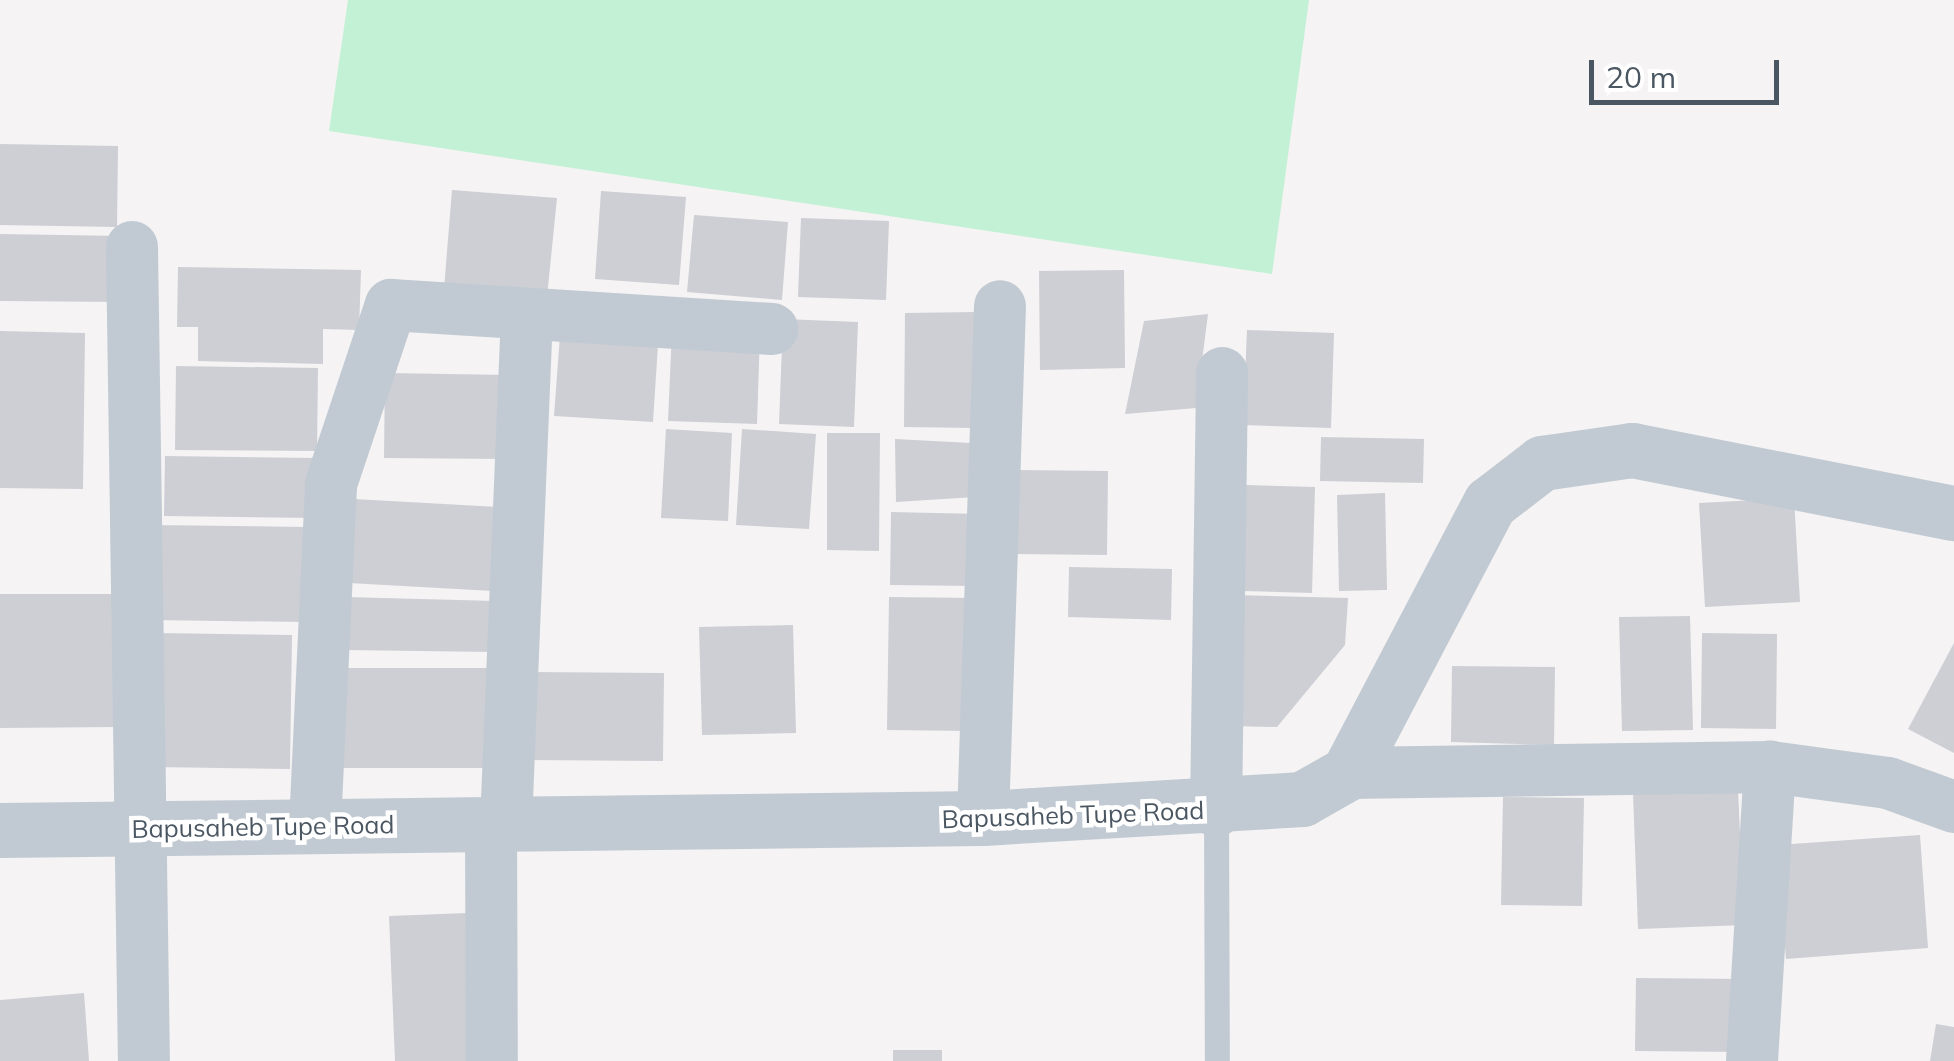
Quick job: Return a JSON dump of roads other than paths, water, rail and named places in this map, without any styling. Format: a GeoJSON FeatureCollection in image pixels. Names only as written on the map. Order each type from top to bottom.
{"type":"FeatureCollection","features":[{"type":"Feature","properties":{"kind":"street"},"geometry":{"type":"LineString","coordinates":[[132,246],[134,828],[144,1061]]}},
{"type":"Feature","properties":{"kind":"street"},"geometry":{"type":"LineString","coordinates":[[315,826],[331,484],[391,306],[772,328]]}},
{"type":"Feature","properties":{"kind":"street"},"geometry":{"type":"LineString","coordinates":[[984,818],[1000,306]]}},
{"type":"Feature","properties":{"kind":"street"},"geometry":{"type":"LineString","coordinates":[[492,1061],[499,824],[528,314]]}},
{"type":"Feature","properties":{"kind":"street"},"geometry":{"type":"LineString","coordinates":[[1216,811],[1222,373]]}},
{"type":"Feature","properties":{"kind":"street"},"geometry":{"type":"LineString","coordinates":[[1954,513],[1632,450],[1542,463],[1490,503],[1348,773],[1770,766],[1888,783],[1954,807]]}},
{"type":"Feature","properties":{"kind":"street"},"geometry":{"type":"LineString","coordinates":[[1752,1061],[1770,766]]}},
{"type":"Feature","properties":{"kind":"street","name":"Bapusaheb Tupe Road"},"geometry":{"type":"LineString","coordinates":[[0,830],[984,818],[1216,811],[1302,799],[1348,773]]}},
{"type":"Feature","properties":{"kind":"lane"},"geometry":{"type":"LineString","coordinates":[[1216,811],[1217,1061]]}}]}
